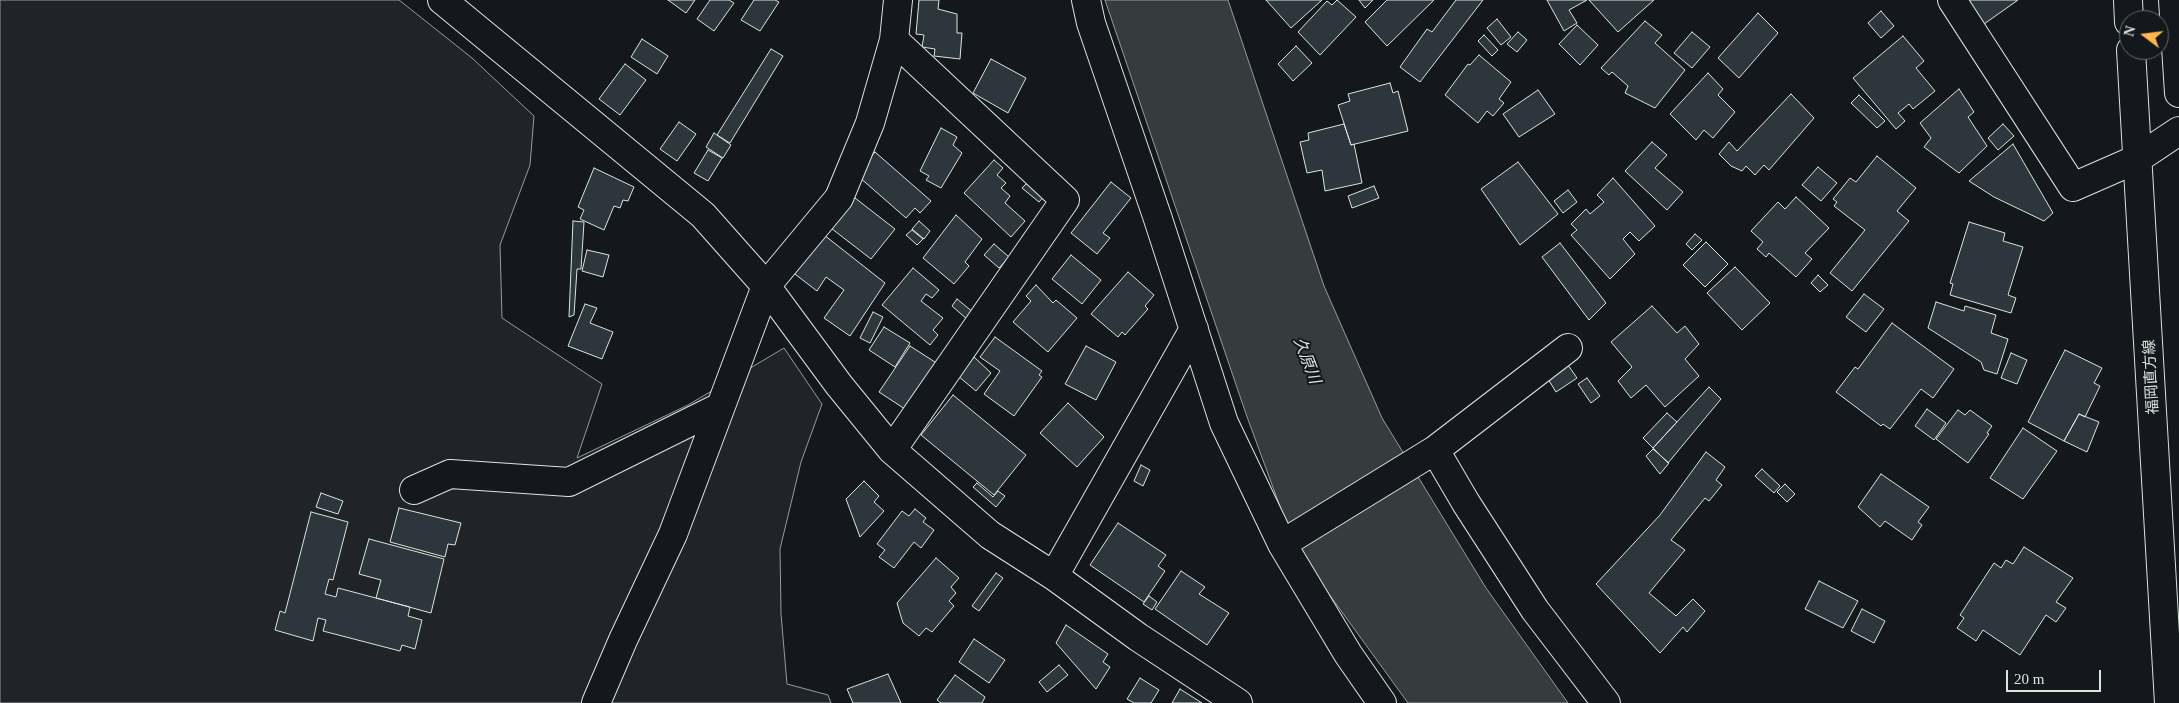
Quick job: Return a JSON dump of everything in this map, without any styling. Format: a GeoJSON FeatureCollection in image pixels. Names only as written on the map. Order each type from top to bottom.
{"type":"FeatureCollection","features":[{"type":"Feature","properties":{"kind":"street"},"geometry":{"type":"LineString","coordinates":[[442,0],[703,215],[766,286],[839,385],[892,450],[990,535],[1054,576],[1138,637],[1238,703]]}},
{"type":"Feature","properties":{"kind":"street"},"geometry":{"type":"LineString","coordinates":[[596,703],[622,640],[672,534],[766,286],[840,198],[870,123],[894,40],[898,0]]}},
{"type":"Feature","properties":{"kind":"street"},"geometry":{"type":"LineString","coordinates":[[1086,0],[1091,23],[1224,423],[1282,544],[1348,654],[1382,703]]}},
{"type":"Feature","properties":{"kind":"street"},"geometry":{"type":"LineString","coordinates":[[1952,0],[2073,187],[2137,159],[2179,131]]}},
{"type":"Feature","properties":{"kind":"street"},"geometry":{"type":"LineString","coordinates":[[2173,0],[2179,93]]}},
{"type":"Feature","properties":{"kind":"street"},"geometry":{"type":"LineString","coordinates":[[892,450],[1065,200],[894,40]]}},
{"type":"Feature","properties":{"kind":"street","name":"福岡直方線"},"geometry":{"type":"LineString","coordinates":[[2132,60],[2169,703]]}},
{"type":"Feature","properties":{"kind":"street"},"geometry":{"type":"LineString","coordinates":[[1054,576],[1194,329]]}},
{"type":"Feature","properties":{"kind":"street"},"geometry":{"type":"LineString","coordinates":[[1282,544],[1435,450],[1568,348]]}},
{"type":"Feature","properties":{"kind":"street"},"geometry":{"type":"LineString","coordinates":[[414,490],[450,474],[569,482],[720,407]]}},
{"type":"Feature","properties":{"kind":"street"},"geometry":{"type":"LineString","coordinates":[[1435,450],[1466,503],[1535,610],[1606,703]]}},
{"type":"Feature","properties":{"kind":"shaded area"},"geometry":{"type":"Polygon","coordinates":[[[0,0],[399,0],[472,58],[534,116],[530,165],[500,245],[502,318],[602,384],[577,458],[688,405],[784,348],[822,404],[801,462],[780,549],[781,614],[787,684],[828,695],[831,703],[0,703],[0,0]]]}},
{"type":"Feature","properties":{"kind":"water","name":"久原川"},"geometry":{"type":"Polygon","coordinates":[[[1105,0],[1228,0],[1324,286],[1382,418],[1486,588],[1568,703],[1408,703],[1310,568],[1285,520],[1246,414],[1105,0]]]}},
{"type":"Feature","properties":{"kind":"building"},"geometry":{"type":"Polygon","coordinates":[[[668,0],[695,0],[686,13],[668,0]]]}},
{"type":"Feature","properties":{"kind":"building"},"geometry":{"type":"Polygon","coordinates":[[[710,0],[729,0],[734,3],[714,31],[697,19],[710,0]]]}},
{"type":"Feature","properties":{"kind":"building"},"geometry":{"type":"Polygon","coordinates":[[[754,0],[775,0],[779,2],[760,31],[741,20],[754,0]]]}},
{"type":"Feature","properties":{"kind":"building"},"geometry":{"type":"Polygon","coordinates":[[[919,0],[939,0],[938,9],[957,14],[957,33],[962,33],[960,59],[934,56],[935,49],[922,47],[924,35],[916,34],[919,0]]]}},
{"type":"Feature","properties":{"kind":"building"},"geometry":{"type":"Polygon","coordinates":[[[1266,0],[1322,0],[1291,28],[1266,0]]]}},
{"type":"Feature","properties":{"kind":"building"},"geometry":{"type":"Polygon","coordinates":[[[1337,0],[1356,17],[1320,55],[1298,32],[1327,1],[1332,5],[1337,0]]]}},
{"type":"Feature","properties":{"kind":"building"},"geometry":{"type":"Polygon","coordinates":[[[1359,0],[1373,0],[1365,8],[1359,0]]]}},
{"type":"Feature","properties":{"kind":"building"},"geometry":{"type":"Polygon","coordinates":[[[1387,0],[1434,0],[1387,46],[1365,22],[1387,0]]]}},
{"type":"Feature","properties":{"kind":"building"},"geometry":{"type":"Polygon","coordinates":[[[1456,0],[1483,0],[1420,82],[1400,67],[1427,29],[1432,32],[1456,0]]]}},
{"type":"Feature","properties":{"kind":"building"},"geometry":{"type":"Polygon","coordinates":[[[1547,0],[1587,0],[1569,10],[1577,23],[1564,31],[1547,0]]]}},
{"type":"Feature","properties":{"kind":"building"},"geometry":{"type":"Polygon","coordinates":[[[1589,0],[1654,0],[1618,32],[1589,0]]]}},
{"type":"Feature","properties":{"kind":"building"},"geometry":{"type":"Polygon","coordinates":[[[1956,0],[2018,0],[1977,29],[1956,0]]]}},
{"type":"Feature","properties":{"kind":"building"},"geometry":{"type":"Polygon","coordinates":[[[1881,11],[1894,26],[1881,38],[1868,23],[1881,11]]]}},
{"type":"Feature","properties":{"kind":"building"},"geometry":{"type":"Polygon","coordinates":[[[1758,13],[1778,33],[1739,78],[1718,58],[1758,13]]]}},
{"type":"Feature","properties":{"kind":"building"},"geometry":{"type":"Polygon","coordinates":[[[1497,19],[1511,37],[1501,45],[1487,28],[1497,19]]]}},
{"type":"Feature","properties":{"kind":"building"},"geometry":{"type":"Polygon","coordinates":[[[1645,21],[1662,35],[1655,43],[1685,70],[1655,108],[1625,93],[1628,86],[1612,72],[1609,75],[1601,68],[1645,21]]]}},
{"type":"Feature","properties":{"kind":"building"},"geometry":{"type":"Polygon","coordinates":[[[1577,25],[1598,45],[1580,65],[1559,44],[1577,25]]]}},
{"type":"Feature","properties":{"kind":"building"},"geometry":{"type":"Polygon","coordinates":[[[1518,32],[1527,40],[1517,52],[1507,44],[1518,32]]]}},
{"type":"Feature","properties":{"kind":"building"},"geometry":{"type":"Polygon","coordinates":[[[1692,32],[1710,47],[1692,68],[1674,53],[1692,32]]]}},
{"type":"Feature","properties":{"kind":"building"},"geometry":{"type":"Polygon","coordinates":[[[1484,35],[1498,50],[1492,56],[1478,41],[1484,35]]]}},
{"type":"Feature","properties":{"kind":"building"},"geometry":{"type":"Polygon","coordinates":[[[1903,36],[1924,61],[1916,68],[1935,91],[1913,109],[1909,104],[1898,113],[1905,121],[1896,129],[1853,78],[1903,36]]]}},
{"type":"Feature","properties":{"kind":"building"},"geometry":{"type":"Polygon","coordinates":[[[642,39],[668,56],[657,74],[631,57],[642,39]]]}},
{"type":"Feature","properties":{"kind":"building"},"geometry":{"type":"Polygon","coordinates":[[[1296,46],[1312,63],[1293,81],[1278,64],[1296,46]]]}},
{"type":"Feature","properties":{"kind":"building"},"geometry":{"type":"Polygon","coordinates":[[[771,49],[783,56],[730,143],[717,135],[771,49]]]}},
{"type":"Feature","properties":{"kind":"building"},"geometry":{"type":"Polygon","coordinates":[[[1479,55],[1511,82],[1499,99],[1504,103],[1493,116],[1487,111],[1478,123],[1445,95],[1468,64],[1470,65],[1479,55]]]}},
{"type":"Feature","properties":{"kind":"building"},"geometry":{"type":"Polygon","coordinates":[[[991,59],[1026,78],[1008,113],[973,93],[991,59]]]}},
{"type":"Feature","properties":{"kind":"building"},"geometry":{"type":"Polygon","coordinates":[[[625,64],[646,80],[620,115],[599,99],[625,64]]]}},
{"type":"Feature","properties":{"kind":"building"},"geometry":{"type":"Polygon","coordinates":[[[1708,73],[1723,89],[1718,95],[1735,112],[1713,138],[1704,130],[1696,140],[1670,114],[1708,73]]]}},
{"type":"Feature","properties":{"kind":"building"},"geometry":{"type":"Polygon","coordinates":[[[1390,83],[1393,93],[1398,91],[1408,131],[1351,145],[1338,105],[1350,101],[1348,94],[1390,83]]]}},
{"type":"Feature","properties":{"kind":"building"},"geometry":{"type":"Polygon","coordinates":[[[1959,89],[1974,112],[1968,117],[1987,146],[1959,173],[1924,147],[1931,138],[1920,123],[1959,89]]]}},
{"type":"Feature","properties":{"kind":"building"},"geometry":{"type":"Polygon","coordinates":[[[1538,90],[1555,114],[1519,137],[1503,114],[1538,90]]]}},
{"type":"Feature","properties":{"kind":"building"},"geometry":{"type":"Polygon","coordinates":[[[1791,94],[1814,118],[1769,170],[1764,165],[1755,175],[1746,166],[1742,171],[1731,166],[1719,154],[1729,142],[1737,151],[1791,94]]]}},
{"type":"Feature","properties":{"kind":"building"},"geometry":{"type":"Polygon","coordinates":[[[1859,95],[1885,121],[1877,128],[1851,103],[1859,95]]]}},
{"type":"Feature","properties":{"kind":"building"},"geometry":{"type":"Polygon","coordinates":[[[679,122],[696,134],[677,161],[660,149],[679,122]]]}},
{"type":"Feature","properties":{"kind":"building"},"geometry":{"type":"Polygon","coordinates":[[[1344,124],[1351,145],[1354,144],[1362,183],[1325,191],[1322,170],[1307,173],[1300,142],[1309,140],[1308,133],[1344,124]]]}},
{"type":"Feature","properties":{"kind":"building"},"geometry":{"type":"Polygon","coordinates":[[[2003,124],[2014,136],[1998,150],[1988,138],[2003,124]]]}},
{"type":"Feature","properties":{"kind":"building"},"geometry":{"type":"Polygon","coordinates":[[[941,128],[957,137],[953,145],[962,153],[941,188],[926,180],[929,176],[920,171],[941,128]]]}},
{"type":"Feature","properties":{"kind":"building"},"geometry":{"type":"Polygon","coordinates":[[[714,133],[731,145],[723,158],[706,147],[714,133]]]}},
{"type":"Feature","properties":{"kind":"building"},"geometry":{"type":"Polygon","coordinates":[[[1652,142],[1667,155],[1655,168],[1683,192],[1667,210],[1625,171],[1652,142]]]}},
{"type":"Feature","properties":{"kind":"building"},"geometry":{"type":"Polygon","coordinates":[[[2013,144],[2053,213],[2044,221],[1994,197],[1969,181],[2013,144]]]}},
{"type":"Feature","properties":{"kind":"building"},"geometry":{"type":"Polygon","coordinates":[[[708,150],[722,158],[708,181],[694,173],[708,150]]]}},
{"type":"Feature","properties":{"kind":"building"},"geometry":{"type":"Polygon","coordinates":[[[875,152],[931,201],[920,213],[915,208],[906,218],[858,176],[869,164],[867,161],[875,152]]]}},
{"type":"Feature","properties":{"kind":"building"},"geometry":{"type":"Polygon","coordinates":[[[1877,156],[1916,188],[1897,211],[1909,221],[1852,291],[1830,273],[1865,230],[1834,206],[1837,202],[1833,199],[1850,178],[1856,182],[1877,156]]]}},
{"type":"Feature","properties":{"kind":"building"},"geometry":{"type":"Polygon","coordinates":[[[994,160],[1003,168],[997,175],[1006,183],[1001,188],[1010,196],[1005,203],[1025,221],[1011,237],[964,193],[994,160]]]}},
{"type":"Feature","properties":{"kind":"building"},"geometry":{"type":"Polygon","coordinates":[[[1518,162],[1558,214],[1520,245],[1481,189],[1518,162]]]}},
{"type":"Feature","properties":{"kind":"building"},"geometry":{"type":"Polygon","coordinates":[[[1818,167],[1837,183],[1821,201],[1802,185],[1818,167]]]}},
{"type":"Feature","properties":{"kind":"building"},"geometry":{"type":"Polygon","coordinates":[[[594,168],[634,187],[628,201],[623,200],[620,208],[614,206],[604,230],[580,219],[584,210],[578,207],[594,168]]]}},
{"type":"Feature","properties":{"kind":"building"},"geometry":{"type":"Polygon","coordinates":[[[1613,178],[1655,226],[1639,241],[1630,232],[1623,239],[1635,254],[1610,279],[1571,235],[1577,230],[1571,224],[1586,209],[1590,214],[1604,202],[1597,195],[1613,178]]]}},
{"type":"Feature","properties":{"kind":"building"},"geometry":{"type":"Polygon","coordinates":[[[1029,181],[1045,195],[1039,202],[1022,188],[1029,181]]]}},
{"type":"Feature","properties":{"kind":"building"},"geometry":{"type":"Polygon","coordinates":[[[1111,182],[1131,198],[1103,233],[1110,238],[1097,254],[1071,233],[1111,182]]]}},
{"type":"Feature","properties":{"kind":"building"},"geometry":{"type":"Polygon","coordinates":[[[1374,186],[1379,198],[1352,208],[1348,196],[1374,186]]]}},
{"type":"Feature","properties":{"kind":"building"},"geometry":{"type":"Polygon","coordinates":[[[1568,190],[1577,202],[1563,213],[1554,201],[1568,190]]]}},
{"type":"Feature","properties":{"kind":"building"},"geometry":{"type":"Polygon","coordinates":[[[1796,197],[1829,228],[1805,253],[1812,259],[1796,277],[1769,253],[1766,257],[1757,249],[1763,242],[1751,231],[1778,202],[1785,209],[1796,197]]]}},
{"type":"Feature","properties":{"kind":"building"},"geometry":{"type":"Polygon","coordinates":[[[855,198],[895,229],[871,259],[827,225],[855,198]]]}},
{"type":"Feature","properties":{"kind":"building"},"geometry":{"type":"Polygon","coordinates":[[[956,215],[982,239],[965,262],[969,266],[954,284],[923,258],[956,215]]]}},
{"type":"Feature","properties":{"kind":"building"},"geometry":{"type":"Polygon","coordinates":[[[573,221],[584,222],[581,269],[577,269],[574,315],[569,317],[573,221]]]}},
{"type":"Feature","properties":{"kind":"building"},"geometry":{"type":"Polygon","coordinates":[[[919,221],[930,231],[924,239],[912,229],[919,221]]]}},
{"type":"Feature","properties":{"kind":"building"},"geometry":{"type":"Polygon","coordinates":[[[1969,222],[2005,233],[2003,241],[2023,247],[2008,295],[2016,298],[2011,313],[1950,295],[1953,284],[1950,283],[1969,222]]]}},
{"type":"Feature","properties":{"kind":"building"},"geometry":{"type":"Polygon","coordinates":[[[912,230],[923,239],[917,245],[906,235],[912,230]]]}},
{"type":"Feature","properties":{"kind":"building"},"geometry":{"type":"Polygon","coordinates":[[[819,231],[885,283],[850,336],[824,318],[844,290],[826,277],[817,291],[791,271],[819,231]]]}},
{"type":"Feature","properties":{"kind":"building"},"geometry":{"type":"Polygon","coordinates":[[[1695,234],[1702,240],[1692,250],[1686,244],[1695,234]]]}},
{"type":"Feature","properties":{"kind":"building"},"geometry":{"type":"Polygon","coordinates":[[[1706,242],[1728,264],[1705,287],[1683,265],[1706,242]]]}},
{"type":"Feature","properties":{"kind":"building"},"geometry":{"type":"Polygon","coordinates":[[[1560,243],[1606,303],[1589,320],[1542,257],[1560,243]]]}},
{"type":"Feature","properties":{"kind":"building"},"geometry":{"type":"Polygon","coordinates":[[[994,244],[1009,257],[999,268],[984,255],[994,244]]]}},
{"type":"Feature","properties":{"kind":"building"},"geometry":{"type":"Polygon","coordinates":[[[587,250],[609,255],[603,277],[582,271],[587,250]]]}},
{"type":"Feature","properties":{"kind":"building"},"geometry":{"type":"Polygon","coordinates":[[[1071,255],[1101,280],[1082,304],[1052,279],[1071,255]]]}},
{"type":"Feature","properties":{"kind":"building"},"geometry":{"type":"Polygon","coordinates":[[[1735,267],[1770,303],[1742,330],[1707,293],[1735,267]]]}},
{"type":"Feature","properties":{"kind":"building"},"geometry":{"type":"Polygon","coordinates":[[[913,268],[939,290],[932,298],[926,294],[921,301],[943,318],[933,330],[938,335],[930,345],[882,305],[913,268]]]}},
{"type":"Feature","properties":{"kind":"building"},"geometry":{"type":"Polygon","coordinates":[[[1128,272],[1154,295],[1145,306],[1148,309],[1125,335],[1122,332],[1118,337],[1091,314],[1128,272]]]}},
{"type":"Feature","properties":{"kind":"building"},"geometry":{"type":"Polygon","coordinates":[[[1818,275],[1828,285],[1820,292],[1811,283],[1818,275]]]}},
{"type":"Feature","properties":{"kind":"building"},"geometry":{"type":"Polygon","coordinates":[[[1036,285],[1053,303],[1056,300],[1077,318],[1048,352],[1013,322],[1031,301],[1026,296],[1036,285]]]}},
{"type":"Feature","properties":{"kind":"building"},"geometry":{"type":"Polygon","coordinates":[[[1864,294],[1884,309],[1866,332],[1846,317],[1864,294]]]}},
{"type":"Feature","properties":{"kind":"building"},"geometry":{"type":"Polygon","coordinates":[[[957,299],[974,313],[968,320],[952,306],[957,299]]]}},
{"type":"Feature","properties":{"kind":"building"},"geometry":{"type":"Polygon","coordinates":[[[1936,302],[1964,311],[1965,306],[1996,315],[1991,333],[2008,339],[1997,374],[1984,370],[1981,362],[1928,328],[1936,302]]]}},
{"type":"Feature","properties":{"kind":"building"},"geometry":{"type":"Polygon","coordinates":[[[585,304],[597,308],[590,323],[613,332],[602,359],[568,346],[585,304]]]}},
{"type":"Feature","properties":{"kind":"building"},"geometry":{"type":"Polygon","coordinates":[[[1652,306],[1677,333],[1685,326],[1699,344],[1685,359],[1699,376],[1665,407],[1646,385],[1631,398],[1618,381],[1632,367],[1611,342],[1652,306]]]}},
{"type":"Feature","properties":{"kind":"building"},"geometry":{"type":"Polygon","coordinates":[[[873,312],[883,317],[870,343],[860,338],[873,312]]]}},
{"type":"Feature","properties":{"kind":"building"},"geometry":{"type":"Polygon","coordinates":[[[1892,323],[1954,369],[1933,398],[1921,389],[1890,429],[1883,424],[1881,426],[1836,392],[1855,367],[1858,369],[1892,323]]]}},
{"type":"Feature","properties":{"kind":"building"},"geometry":{"type":"Polygon","coordinates":[[[884,327],[910,343],[895,367],[869,350],[884,327]]]}},
{"type":"Feature","properties":{"kind":"building"},"geometry":{"type":"Polygon","coordinates":[[[995,337],[1042,371],[1039,375],[1042,377],[1014,416],[984,394],[1000,371],[980,357],[995,337]]]}},
{"type":"Feature","properties":{"kind":"building"},"geometry":{"type":"Polygon","coordinates":[[[910,346],[938,364],[908,411],[879,392],[910,346]]]}},
{"type":"Feature","properties":{"kind":"building"},"geometry":{"type":"Polygon","coordinates":[[[1086,346],[1116,362],[1096,400],[1065,384],[1086,346]]]}},
{"type":"Feature","properties":{"kind":"building"},"geometry":{"type":"Polygon","coordinates":[[[2065,350],[2102,368],[2094,383],[2100,386],[2085,417],[2079,414],[2064,441],[2028,422],[2065,350]]]}},
{"type":"Feature","properties":{"kind":"building"},"geometry":{"type":"Polygon","coordinates":[[[2011,353],[2027,360],[2017,384],[2001,378],[2011,353]]]}},
{"type":"Feature","properties":{"kind":"building"},"geometry":{"type":"Polygon","coordinates":[[[974,357],[991,373],[976,391],[958,376],[974,357]]]}},
{"type":"Feature","properties":{"kind":"building"},"geometry":{"type":"Polygon","coordinates":[[[1568,365],[1577,378],[1556,392],[1545,374],[1568,365]]]}},
{"type":"Feature","properties":{"kind":"building"},"geometry":{"type":"Polygon","coordinates":[[[1587,378],[1600,396],[1591,403],[1578,384],[1587,378]]]}},
{"type":"Feature","properties":{"kind":"building"},"geometry":{"type":"Polygon","coordinates":[[[1709,387],[1721,399],[1668,463],[1653,448],[1709,387]]]}},
{"type":"Feature","properties":{"kind":"building"},"geometry":{"type":"Polygon","coordinates":[[[953,395],[1026,455],[994,495],[921,435],[953,395]]]}},
{"type":"Feature","properties":{"kind":"building"},"geometry":{"type":"Polygon","coordinates":[[[1068,403],[1104,437],[1077,467],[1040,433],[1068,403]]]}},
{"type":"Feature","properties":{"kind":"building"},"geometry":{"type":"Polygon","coordinates":[[[1927,409],[1946,423],[1934,440],[1915,426],[1927,409]]]}},
{"type":"Feature","properties":{"kind":"building"},"geometry":{"type":"Polygon","coordinates":[[[1958,410],[1965,415],[1970,410],[1992,426],[1987,433],[1989,434],[1968,463],[1936,439],[1958,410]]]}},
{"type":"Feature","properties":{"kind":"building"},"geometry":{"type":"Polygon","coordinates":[[[1667,413],[1677,422],[1653,448],[1643,438],[1667,413]]]}},
{"type":"Feature","properties":{"kind":"building"},"geometry":{"type":"Polygon","coordinates":[[[2079,414],[2099,422],[2087,452],[2064,441],[2079,414]]]}},
{"type":"Feature","properties":{"kind":"building"},"geometry":{"type":"Polygon","coordinates":[[[2023,428],[2057,451],[2023,499],[1990,478],[2023,428]]]}},
{"type":"Feature","properties":{"kind":"building"},"geometry":{"type":"Polygon","coordinates":[[[1653,449],[1669,463],[1660,474],[1646,456],[1653,449]]]}},
{"type":"Feature","properties":{"kind":"building"},"geometry":{"type":"Polygon","coordinates":[[[1706,452],[1725,467],[1716,480],[1722,485],[1709,501],[1705,498],[1671,540],[1685,550],[1649,593],[1676,616],[1693,599],[1705,611],[1687,632],[1683,627],[1660,653],[1596,584],[1660,515],[1706,452]]]}},
{"type":"Feature","properties":{"kind":"building"},"geometry":{"type":"Polygon","coordinates":[[[1141,465],[1150,470],[1143,486],[1134,481],[1141,465]]]}},
{"type":"Feature","properties":{"kind":"building"},"geometry":{"type":"Polygon","coordinates":[[[1762,469],[1780,486],[1774,493],[1755,476],[1762,469]]]}},
{"type":"Feature","properties":{"kind":"building"},"geometry":{"type":"Polygon","coordinates":[[[1881,474],[1929,507],[1918,522],[1922,525],[1912,540],[1885,521],[1880,527],[1858,507],[1881,474]]]}},
{"type":"Feature","properties":{"kind":"building"},"geometry":{"type":"Polygon","coordinates":[[[864,481],[879,496],[874,502],[884,511],[860,537],[846,499],[864,481]]]}},
{"type":"Feature","properties":{"kind":"building"},"geometry":{"type":"Polygon","coordinates":[[[977,483],[993,497],[998,491],[1005,496],[996,507],[973,487],[977,483]]]}},
{"type":"Feature","properties":{"kind":"building"},"geometry":{"type":"Polygon","coordinates":[[[1785,484],[1795,494],[1787,502],[1777,492],[1785,484]]]}},
{"type":"Feature","properties":{"kind":"building"},"geometry":{"type":"Polygon","coordinates":[[[321,493],[343,501],[338,514],[316,507],[321,493]]]}},
{"type":"Feature","properties":{"kind":"building"},"geometry":{"type":"Polygon","coordinates":[[[399,508],[461,523],[455,545],[448,544],[445,557],[390,542],[399,508]]]}},
{"type":"Feature","properties":{"kind":"building"},"geometry":{"type":"Polygon","coordinates":[[[915,509],[926,518],[923,522],[934,530],[921,548],[914,542],[894,568],[879,557],[885,550],[877,544],[902,511],[909,516],[915,509]]]}},
{"type":"Feature","properties":{"kind":"building"},"geometry":{"type":"Polygon","coordinates":[[[311,512],[348,522],[333,580],[329,579],[325,594],[336,597],[338,588],[410,607],[408,616],[422,620],[415,649],[402,645],[400,651],[323,631],[326,620],[318,618],[313,641],[275,630],[280,611],[285,613],[311,512]]]}},
{"type":"Feature","properties":{"kind":"building"},"geometry":{"type":"Polygon","coordinates":[[[1118,523],[1166,555],[1158,566],[1165,571],[1144,602],[1090,565],[1118,523]]]}},
{"type":"Feature","properties":{"kind":"building"},"geometry":{"type":"Polygon","coordinates":[[[369,539],[444,559],[431,613],[376,598],[381,580],[359,574],[369,539]]]}},
{"type":"Feature","properties":{"kind":"building"},"geometry":{"type":"Polygon","coordinates":[[[2024,547],[2073,578],[2056,602],[2066,608],[2056,622],[2046,615],[2020,655],[1983,630],[1976,641],[1957,628],[1964,618],[1960,615],[1994,563],[2001,568],[2006,560],[2013,564],[2024,547]]]}},
{"type":"Feature","properties":{"kind":"building"},"geometry":{"type":"Polygon","coordinates":[[[936,558],[959,578],[951,587],[956,593],[949,601],[954,606],[932,632],[926,628],[919,636],[903,623],[897,603],[936,558]]]}},
{"type":"Feature","properties":{"kind":"building"},"geometry":{"type":"Polygon","coordinates":[[[1181,571],[1205,587],[1199,594],[1229,613],[1207,645],[1155,609],[1181,571]]]}},
{"type":"Feature","properties":{"kind":"building"},"geometry":{"type":"Polygon","coordinates":[[[996,573],[1003,578],[979,611],[972,606],[996,573]]]}},
{"type":"Feature","properties":{"kind":"building"},"geometry":{"type":"Polygon","coordinates":[[[1819,581],[1858,601],[1843,628],[1805,609],[1819,581]]]}},
{"type":"Feature","properties":{"kind":"building"},"geometry":{"type":"Polygon","coordinates":[[[1149,596],[1157,602],[1152,610],[1143,604],[1149,596]]]}},
{"type":"Feature","properties":{"kind":"building"},"geometry":{"type":"Polygon","coordinates":[[[1862,609],[1885,621],[1874,643],[1851,631],[1862,609]]]}},
{"type":"Feature","properties":{"kind":"building"},"geometry":{"type":"Polygon","coordinates":[[[1066,625],[1108,654],[1103,662],[1110,667],[1096,689],[1056,643],[1066,625]]]}},
{"type":"Feature","properties":{"kind":"building"},"geometry":{"type":"Polygon","coordinates":[[[974,639],[1005,660],[989,683],[959,662],[974,639]]]}},
{"type":"Feature","properties":{"kind":"building"},"geometry":{"type":"Polygon","coordinates":[[[1059,665],[1068,675],[1047,692],[1039,682],[1059,665]]]}},
{"type":"Feature","properties":{"kind":"building"},"geometry":{"type":"Polygon","coordinates":[[[888,674],[901,703],[853,703],[847,689],[888,674]]]}},
{"type":"Feature","properties":{"kind":"building"},"geometry":{"type":"Polygon","coordinates":[[[955,675],[985,697],[982,703],[941,703],[937,700],[955,675]]]}},
{"type":"Feature","properties":{"kind":"building"},"geometry":{"type":"Polygon","coordinates":[[[1140,678],[1159,690],[1151,703],[1134,703],[1127,699],[1140,678]]]}},
{"type":"Feature","properties":{"kind":"building"},"geometry":{"type":"Polygon","coordinates":[[[1180,689],[1202,703],[1172,703],[1180,689]]]}}]}
